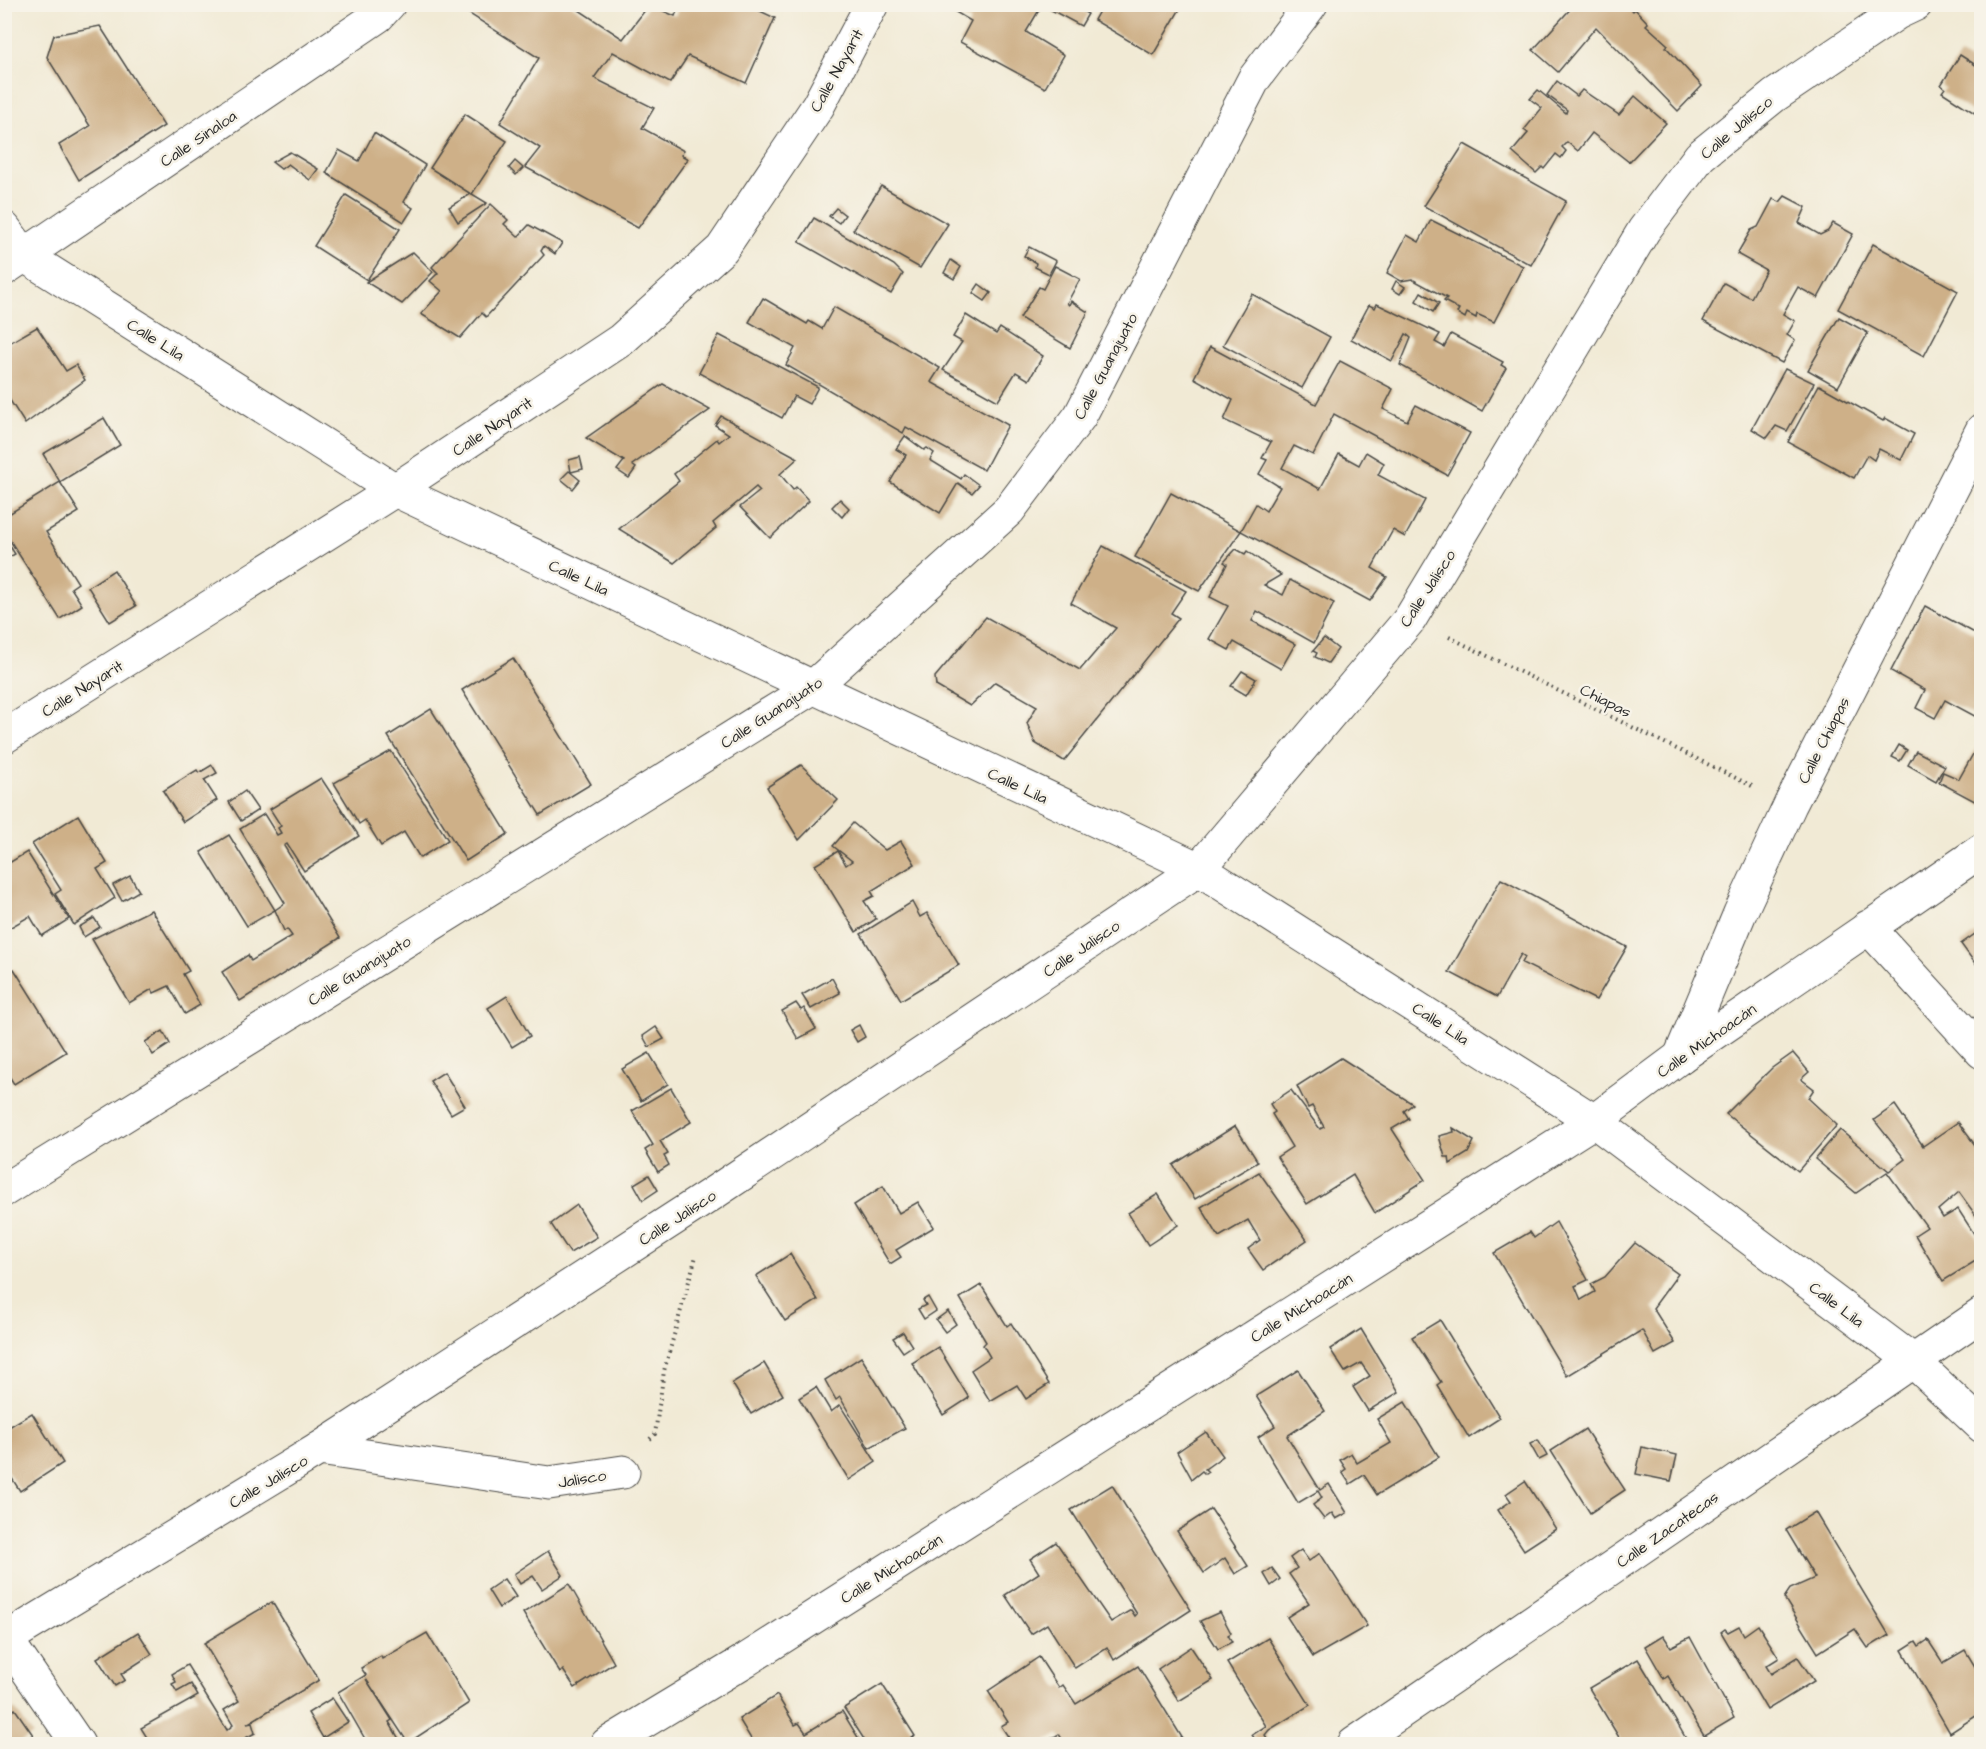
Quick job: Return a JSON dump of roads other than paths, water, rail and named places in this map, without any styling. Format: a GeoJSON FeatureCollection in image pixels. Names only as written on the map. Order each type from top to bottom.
{"type":"FeatureCollection","features":[{"type":"Feature","properties":{"kind":"street","name":"Calle Sinaloa"},"geometry":{"type":"LineString","coordinates":[[15,263],[378,16],[388,4]]}},
{"type":"Feature","properties":{"kind":"street","name":"Calle Nayarit"},"geometry":{"type":"LineString","coordinates":[[4,737],[395,490],[621,340],[722,249],[818,106],[872,4]]}},
{"type":"Feature","properties":{"kind":"street","name":"Calle Guanajuato"},"geometry":{"type":"LineString","coordinates":[[4,1191],[812,688],[1009,510],[1080,416],[1254,79],[1311,4]]}},
{"type":"Feature","properties":{"kind":"street","name":"Calle Jalisco"},"geometry":{"type":"LineString","coordinates":[[5,1639],[319,1449],[712,1194],[1199,869],[1410,619],[1644,230],[1700,156],[1774,96],[1897,13],[1916,4]]}},
{"type":"Feature","properties":{"kind":"street","name":"Calle Lila"},"geometry":{"type":"LineString","coordinates":[[4,228],[15,263],[395,490],[1199,869],[1594,1121],[1912,1360],[1982,1426]]}},
{"type":"Feature","properties":{"kind":"street","name":"Calle Chiapas"},"geometry":{"type":"LineString","coordinates":[[1680,1057],[1740,913],[1790,805],[1982,430]]}},
{"type":"Feature","properties":{"kind":"street","name":"Calle Michoacán"},"geometry":{"type":"LineString","coordinates":[[607,1744],[766,1647],[1594,1121],[1680,1057],[1982,850]]}},
{"type":"Feature","properties":{"kind":"street"},"geometry":{"type":"LineString","coordinates":[[1868,927],[1982,1052]]}},
{"type":"Feature","properties":{"kind":"street","name":"Calle Zacatecas"},"geometry":{"type":"LineString","coordinates":[[1354,1744],[1982,1314]]}},
{"type":"Feature","properties":{"kind":"street","name":"Jalisco"},"geometry":{"type":"LineString","coordinates":[[319,1449],[549,1483],[623,1472]]}},
{"type":"Feature","properties":{"kind":"street"},"geometry":{"type":"LineString","coordinates":[[5,1639],[78,1744]]}}]}
